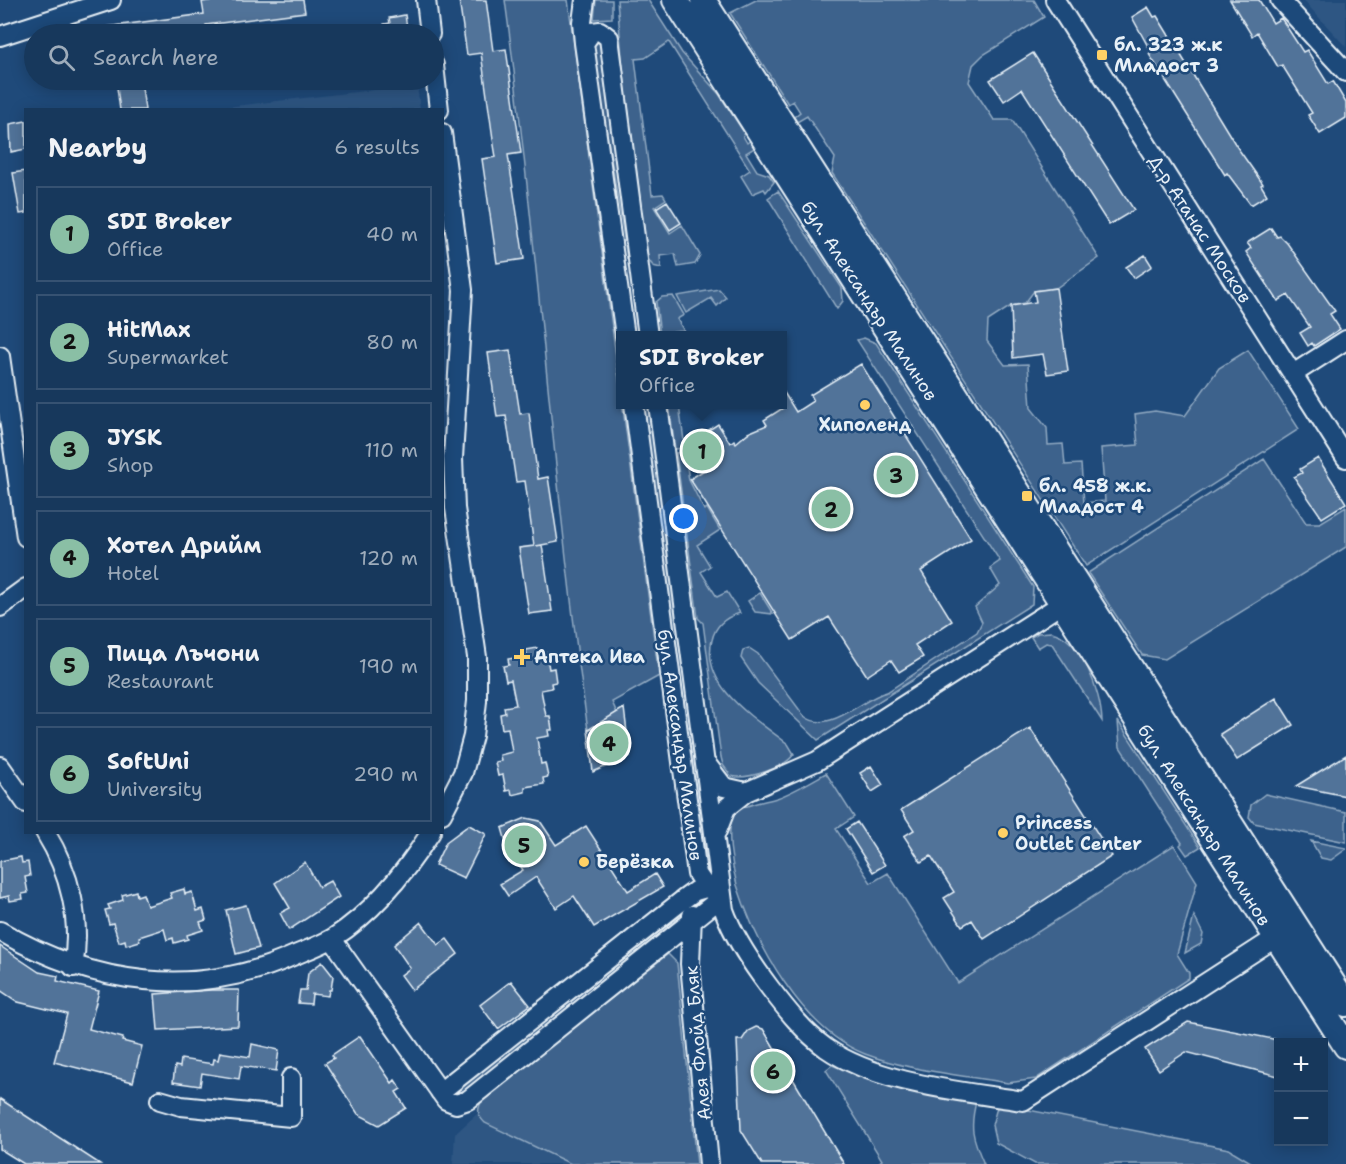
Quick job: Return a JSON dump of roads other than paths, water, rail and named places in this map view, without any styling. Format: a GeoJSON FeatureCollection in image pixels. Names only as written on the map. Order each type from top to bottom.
{"type":"FeatureCollection","features":[{"type":"Feature","properties":{"kind":"main road","name":"бул. Александър Малинов"},"geometry":{"type":"LineString","coordinates":[[675,0],[1346,1046]]}},
{"type":"Feature","properties":{"kind":"main road","name":"бул. Александър Малинов"},"geometry":{"type":"LineString","coordinates":[[703,0],[1346,1004]]}},
{"type":"Feature","properties":{"kind":"street"},"geometry":{"type":"LineString","coordinates":[[33,24],[87,4],[111,0]]}},
{"type":"Feature","properties":{"kind":"street"},"geometry":{"type":"LineString","coordinates":[[426,0],[429,24]]}},
{"type":"Feature","properties":{"kind":"street"},"geometry":{"type":"LineString","coordinates":[[585,0],[582,22],[584,43],[624,331]]}},
{"type":"Feature","properties":{"kind":"street","name":"Д-р Атанас Москов"},"geometry":{"type":"LineString","coordinates":[[1055,0],[1346,458]]}},
{"type":"Feature","properties":{"kind":"street"},"geometry":{"type":"LineString","coordinates":[[1280,0],[1346,72]]}},
{"type":"Feature","properties":{"kind":"street"},"geometry":{"type":"LineString","coordinates":[[0,36],[24,27]]}},
{"type":"Feature","properties":{"kind":"street"},"geometry":{"type":"LineString","coordinates":[[584,43],[592,32],[600,31],[609,38],[647,331]]}},
{"type":"Feature","properties":{"kind":"street"},"geometry":{"type":"LineString","coordinates":[[437,90],[439,108]]}},
{"type":"Feature","properties":{"kind":"street"},"geometry":{"type":"LineString","coordinates":[[444,149],[463,290],[453,458],[455,508],[477,657],[477,701],[472,736],[463,773],[444,810]]}},
{"type":"Feature","properties":{"kind":"street"},"geometry":{"type":"LineString","coordinates":[[1293,374],[1346,340]]}},
{"type":"Feature","properties":{"kind":"street"},"geometry":{"type":"LineString","coordinates":[[0,356],[24,524]]}},
{"type":"Feature","properties":{"kind":"street","name":"бул. Александър Малинов"},"geometry":{"type":"LineString","coordinates":[[635,409],[708,887],[759,974],[800,1023],[825,1047],[849,1061],[892,1077],[1023,1101],[1275,938]]}},
{"type":"Feature","properties":{"kind":"street","name":"бул. Александър Малинов"},"geometry":{"type":"LineString","coordinates":[[659,409],[716,838],[718,863],[708,887]]}},
{"type":"Feature","properties":{"kind":"street"},"geometry":{"type":"LineString","coordinates":[[444,558],[461,558]]}},
{"type":"Feature","properties":{"kind":"street"},"geometry":{"type":"LineString","coordinates":[[716,838],[721,815],[732,802],[746,792],[817,761],[1062,603],[1071,592],[1071,575]]}},
{"type":"Feature","properties":{"kind":"street"},"geometry":{"type":"LineString","coordinates":[[0,607],[24,589]]}},
{"type":"Feature","properties":{"kind":"street"},"geometry":{"type":"LineString","coordinates":[[707,765],[724,787],[746,792]]}},
{"type":"Feature","properties":{"kind":"street"},"geometry":{"type":"LineString","coordinates":[[0,766],[24,799]]}},
{"type":"Feature","properties":{"kind":"street"},"geometry":{"type":"LineString","coordinates":[[46,834],[56,850],[71,894],[78,943],[73,967]]}},
{"type":"Feature","properties":{"kind":"street"},"geometry":{"type":"LineString","coordinates":[[0,931],[23,945],[73,967],[129,980],[213,979],[257,969],[332,939],[380,899],[411,863],[430,834]]}},
{"type":"Feature","properties":{"kind":"street"},"geometry":{"type":"LineString","coordinates":[[440,1092],[671,909],[708,887]]}},
{"type":"Feature","properties":{"kind":"street"},"geometry":{"type":"LineString","coordinates":[[332,939],[446,1100],[456,1104],[468,1100],[691,923],[708,887]]}},
{"type":"Feature","properties":{"kind":"street","name":"Алея Флойд Бляк"},"geometry":{"type":"LineString","coordinates":[[708,887],[691,923],[690,964],[709,1164]]}},
{"type":"Feature","properties":{"kind":"street"},"geometry":{"type":"LineString","coordinates":[[671,909],[684,909],[691,923]]}},
{"type":"Feature","properties":{"kind":"street"},"geometry":{"type":"LineString","coordinates":[[1275,938],[1296,924]]}},
{"type":"Feature","properties":{"kind":"street"},"geometry":{"type":"LineString","coordinates":[[659,948],[677,948],[686,956],[690,964]]}},
{"type":"Feature","properties":{"kind":"street"},"geometry":{"type":"LineString","coordinates":[[160,1100],[181,1106],[291,1117],[291,1078]]}},
{"type":"Feature","properties":{"kind":"place","name":"бл. 323 ж.к Младост 3"},"geometry":{"type":"Point","coordinates":[1102,55]}},
{"type":"Feature","properties":{"kind":"place","name":"Хиполенд"},"geometry":{"type":"Point","coordinates":[865,405]}},
{"type":"Feature","properties":{"kind":"place","name":"SDI Broker"},"geometry":{"type":"Point","coordinates":[702,451]}},
{"type":"Feature","properties":{"kind":"place","name":"JYSK"},"geometry":{"type":"Point","coordinates":[896,475]}},
{"type":"Feature","properties":{"kind":"place","name":"бл. 458 ж.к. Младост 4"},"geometry":{"type":"Point","coordinates":[1027,496]}},
{"type":"Feature","properties":{"kind":"place","name":"HitMax"},"geometry":{"type":"Point","coordinates":[831,509]}},
{"type":"Feature","properties":{"kind":"place","name":"Аптека Ива"},"geometry":{"type":"Point","coordinates":[522,657]}},
{"type":"Feature","properties":{"kind":"place","name":"Хотел Дрийм"},"geometry":{"type":"Point","coordinates":[609,743]}},
{"type":"Feature","properties":{"kind":"place","name":"Princess Outlet Center"},"geometry":{"type":"Point","coordinates":[1003,833]}},
{"type":"Feature","properties":{"kind":"place","name":"Пица Лъчони"},"geometry":{"type":"Point","coordinates":[524,845]}},
{"type":"Feature","properties":{"kind":"place","name":"Берёзка"},"geometry":{"type":"Point","coordinates":[584,862]}},
{"type":"Feature","properties":{"kind":"place","name":"SoftUni"},"geometry":{"type":"Point","coordinates":[773,1071]}}]}
